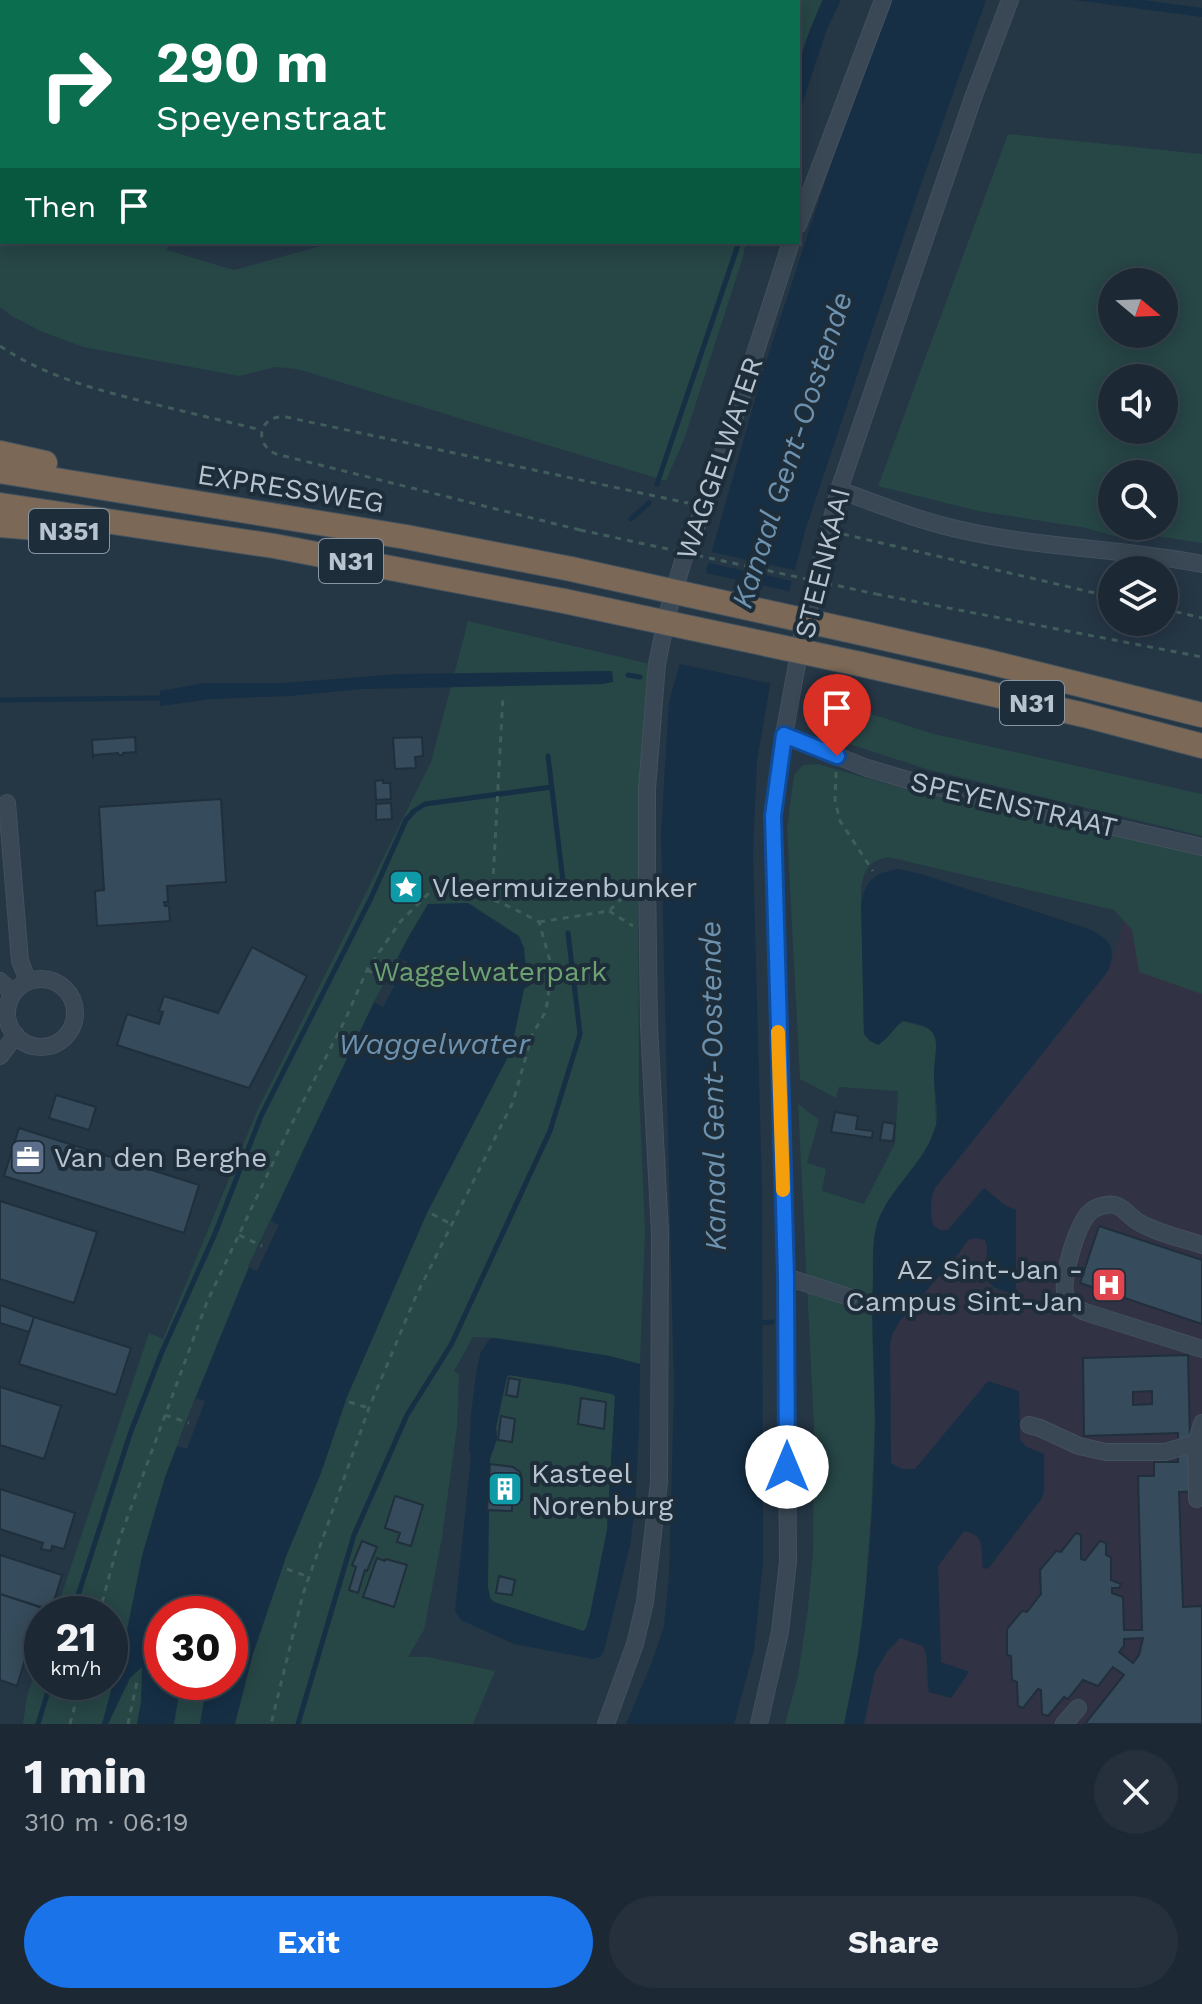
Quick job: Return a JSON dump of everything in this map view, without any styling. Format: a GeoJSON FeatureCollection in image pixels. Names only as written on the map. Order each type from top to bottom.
{"type":"FeatureCollection","features":[{"type":"Feature","properties":{"kind":"highway","name":"N351"},"geometry":{"type":"LineString","coordinates":[[0,453],[52,464],[105,488]]}},
{"type":"Feature","properties":{"kind":"highway","name":"EXPRESSWEG"},"geometry":{"type":"LineString","coordinates":[[0,471],[406,537],[571,569],[985,661],[1202,715]]}},
{"type":"Feature","properties":{"kind":"highway","name":"N31"},"geometry":{"type":"LineString","coordinates":[[0,505],[274,546],[564,601],[860,664],[1084,715],[1202,746]]}},
{"type":"Feature","properties":{"kind":"highway","name":"N351"},"geometry":{"type":"LineString","coordinates":[[0,525],[100,535],[138,526]]}},
{"type":"Feature","properties":{"kind":"street"},"geometry":{"type":"LineString","coordinates":[[800,220],[883,0]]}},
{"type":"Feature","properties":{"kind":"street","name":"STEENKAAI"},"geometry":{"type":"LineString","coordinates":[[759,1724],[780,1632],[788,1562],[786,1277],[773,816],[784,735],[802,637],[839,490],[973,98],[1010,0]]}},
{"type":"Feature","properties":{"kind":"street","name":"WAGGELWATER"},"geometry":{"type":"LineString","coordinates":[[606,1724],[635,1644],[645,1602],[659,1482],[660,1233],[650,1042],[647,874],[647,789],[657,664],[683,561],[713,484],[790,244]]}},
{"type":"Feature","properties":{"kind":"street"},"geometry":{"type":"LineString","coordinates":[[839,490],[956,529],[1202,564]]}},
{"type":"Feature","properties":{"kind":"street","name":"SPEYENSTRAAT"},"geometry":{"type":"LineString","coordinates":[[784,735],[867,768],[911,781],[1202,847]]}},
{"type":"Feature","properties":{"kind":"street"},"geometry":{"type":"LineString","coordinates":[[7,803],[20,961],[28,981]]}},
{"type":"Feature","properties":{"kind":"street"},"geometry":{"type":"LineString","coordinates":[[48,979],[58,983],[73,1000],[73,1025],[58,1043],[35,1046],[16,1035],[10,1026],[8,1003],[13,993],[28,981],[48,979]]}},
{"type":"Feature","properties":{"kind":"street"},"geometry":{"type":"LineString","coordinates":[[0,981],[13,993]]}},
{"type":"Feature","properties":{"kind":"street"},"geometry":{"type":"LineString","coordinates":[[0,1056],[16,1035]]}},
{"type":"Feature","properties":{"kind":"street"},"geometry":{"type":"LineString","coordinates":[[1202,1245],[1140,1223],[1115,1204],[1103,1205],[1090,1211],[1083,1223],[1072,1248],[1065,1279],[1066,1296],[1074,1306],[1085,1312],[1202,1349]]}},
{"type":"Feature","properties":{"kind":"street"},"geometry":{"type":"LineString","coordinates":[[786,1277],[849,1297]]}},
{"type":"Feature","properties":{"kind":"street"},"geometry":{"type":"LineString","coordinates":[[1197,1499],[1196,1443],[1202,1423]]}},
{"type":"Feature","properties":{"kind":"street"},"geometry":{"type":"LineString","coordinates":[[1029,1425],[1079,1446],[1106,1452],[1165,1452],[1196,1443]]}},
{"type":"Feature","properties":{"kind":"street"},"geometry":{"type":"LineString","coordinates":[[1064,1724],[1078,1708]]}},
{"type":"Feature","properties":{"kind":"path"},"geometry":{"type":"LineString","coordinates":[[0,346],[62,379],[262,430]]}},
{"type":"Feature","properties":{"kind":"path"},"geometry":{"type":"LineString","coordinates":[[703,508],[286,417],[268,420],[262,430],[263,442],[276,454],[580,530],[876,594],[1202,657]]}},
{"type":"Feature","properties":{"kind":"path"},"geometry":{"type":"LineString","coordinates":[[828,530],[1098,594]]}},
{"type":"Feature","properties":{"kind":"path"},"geometry":{"type":"LineString","coordinates":[[1178,612],[1202,618]]}},
{"type":"Feature","properties":{"kind":"path"},"geometry":{"type":"LineString","coordinates":[[492,900],[503,695]]}},
{"type":"Feature","properties":{"kind":"path"},"geometry":{"type":"LineString","coordinates":[[837,756],[835,800],[840,821],[873,871]]}},
{"type":"Feature","properties":{"kind":"path"},"geometry":{"type":"LineString","coordinates":[[104,1596],[119,1540],[207,1302],[367,970],[400,922],[429,893],[462,892],[514,908],[539,922],[609,911],[647,874]]}},
{"type":"Feature","properties":{"kind":"path"},"geometry":{"type":"LineString","coordinates":[[609,911],[648,935]]}},
{"type":"Feature","properties":{"kind":"path"},"geometry":{"type":"LineString","coordinates":[[271,1724],[303,1594],[369,1408],[416,1296],[513,1102],[532,1035],[546,1011],[552,968],[539,922]]}},
{"type":"Feature","properties":{"kind":"path"},"geometry":{"type":"LineString","coordinates":[[367,970],[389,981]]}},
{"type":"Feature","properties":{"kind":"path"},"geometry":{"type":"LineString","coordinates":[[432,1214],[451,1224]]}},
{"type":"Feature","properties":{"kind":"path"},"geometry":{"type":"LineString","coordinates":[[239,1235],[262,1246]]}},
{"type":"Feature","properties":{"kind":"path"},"geometry":{"type":"LineString","coordinates":[[349,1402],[369,1408]]}},
{"type":"Feature","properties":{"kind":"path"},"geometry":{"type":"LineString","coordinates":[[165,1415],[189,1423]]}},
{"type":"Feature","properties":{"kind":"path"},"geometry":{"type":"LineString","coordinates":[[287,1569],[309,1577]]}},
{"type":"Feature","properties":{"kind":"path"},"geometry":{"type":"LineString","coordinates":[[128,1724],[138,1677]]}},
{"type":"Feature","properties":{"kind":"path"},"geometry":{"type":"LineString","coordinates":[[70,1724],[76,1700]]}},
{"type":"Feature","properties":{"kind":"shaded area","name":"AZ Sint-Jan - Campus Sint-Jan"},"geometry":{"type":"Polygon","coordinates":[[[1149,843],[1202,855],[1202,1724],[864,1724],[875,1672],[900,1638],[923,1645],[929,1692],[951,1698],[964,1681],[941,1662],[938,1566],[964,1531],[975,1533],[980,1538],[983,1568],[1025,1446],[1020,1440],[1019,1391],[915,1469],[902,1469],[891,1463],[890,1344],[899,1322],[968,1240],[976,1238],[985,1240],[987,1246],[988,1282],[992,1288],[1016,1293],[1016,1210],[984,1188],[947,1230],[940,1230],[933,1225],[931,1197],[935,1188],[1108,971],[1149,843]]]}},
{"type":"Feature","properties":{"kind":"green space"},"geometry":{"type":"Polygon","coordinates":[[[800,0],[822,0],[800,55],[800,0]]]}},
{"type":"Feature","properties":{"kind":"green space"},"geometry":{"type":"Polygon","coordinates":[[[1008,134],[1202,154],[1202,543],[1178,539],[1178,460],[1098,460],[1098,531],[978,511],[878,486],[1008,134]]]}},
{"type":"Feature","properties":{"kind":"green space"},"geometry":{"type":"Polygon","coordinates":[[[0,244],[168,244],[167,250],[234,270],[328,244],[746,244],[685,437],[666,481],[297,369],[276,367],[239,376],[83,347],[40,331],[0,307],[0,244]]]}},
{"type":"Feature","properties":{"kind":"green space","name":"Waggelwaterpark"},"geometry":{"type":"Polygon","coordinates":[[[468,621],[650,664],[638,875],[639,1089],[645,1231],[640,1364],[547,1345],[473,1337],[454,1371],[459,1374],[457,1427],[442,1538],[424,1630],[408,1657],[428,1657],[495,1671],[473,1724],[23,1724],[26,1700],[128,1700],[128,1596],[61,1596],[149,1333],[163,1339],[257,1111],[431,762],[451,686],[602,684],[613,681],[612,671],[454,675],[468,621]]]}},
{"type":"Feature","properties":{"kind":"green space"},"geometry":{"type":"Polygon","coordinates":[[[822,698],[930,733],[1202,794],[1202,836],[926,769],[840,741],[824,720],[822,698]]]}},
{"type":"Feature","properties":{"kind":"green space"},"geometry":{"type":"Polygon","coordinates":[[[818,764],[908,790],[1202,855],[1202,994],[1139,972],[1132,930],[1114,910],[888,857],[876,861],[866,871],[861,888],[864,1034],[885,1040],[903,1021],[933,1032],[937,1042],[934,1073],[936,1124],[930,1141],[874,1244],[872,1318],[875,1424],[871,1515],[858,1655],[844,1724],[785,1724],[798,1676],[813,1554],[814,1427],[798,1104],[819,1120],[807,1163],[826,1169],[822,1191],[864,1204],[895,1143],[898,1091],[839,1087],[836,1098],[800,1079],[787,829],[794,775],[803,765],[818,764]]]}},
{"type":"Feature","properties":{"kind":"green space"},"geometry":{"type":"Polygon","coordinates":[[[509,1375],[615,1396],[607,1530],[590,1615],[583,1631],[494,1602],[490,1598],[487,1510],[490,1458],[497,1439],[496,1427],[509,1375]]]}},
{"type":"Feature","properties":{"kind":"water"},"geometry":{"type":"Polygon","coordinates":[[[823,0],[841,0],[827,29],[800,110],[800,61],[823,0]]]}},
{"type":"Feature","properties":{"kind":"water","name":"Kanaal Gent-Oostende"},"geometry":{"type":"Polygon","coordinates":[[[891,0],[986,0],[805,531],[779,631],[757,761],[753,851],[762,1190],[763,1562],[754,1650],[734,1724],[626,1724],[664,1627],[669,1576],[674,1389],[661,833],[669,702],[764,368],[832,161],[891,0]]]}},
{"type":"Feature","properties":{"kind":"water"},"geometry":{"type":"Polygon","coordinates":[[[1075,0],[1143,0],[1202,8],[1202,17],[1075,0]]]}},
{"type":"Feature","properties":{"kind":"water"},"geometry":{"type":"Polygon","coordinates":[[[612,671],[613,682],[602,684],[363,689],[212,699],[160,706],[160,691],[205,683],[283,683],[400,674],[612,671]]]}},
{"type":"Feature","properties":{"kind":"water"},"geometry":{"type":"Polygon","coordinates":[[[898,869],[1089,929],[1107,941],[1112,957],[1108,971],[933,1192],[932,1220],[940,1230],[948,1230],[984,1188],[1016,1210],[1016,1294],[996,1288],[988,1279],[985,1240],[968,1240],[899,1322],[890,1344],[891,1463],[902,1469],[915,1469],[988,1381],[1019,1391],[1020,1439],[1025,1446],[1044,1454],[1042,1498],[988,1569],[983,1568],[979,1539],[964,1531],[938,1566],[941,1662],[969,1672],[951,1698],[929,1692],[923,1646],[900,1638],[875,1672],[864,1724],[844,1724],[862,1625],[872,1510],[874,1238],[882,1211],[925,1151],[937,1119],[934,1079],[936,1043],[931,1031],[903,1021],[878,1045],[864,1034],[861,905],[865,889],[872,879],[898,869]]]}},
{"type":"Feature","properties":{"kind":"water","name":"Waggelwater"},"geometry":{"type":"Polygon","coordinates":[[[468,903],[519,936],[524,948],[526,970],[535,982],[524,989],[511,1051],[427,1213],[347,1397],[321,1473],[287,1554],[248,1673],[248,1596],[144,1596],[144,1700],[178,1700],[174,1724],[137,1724],[142,1667],[128,1682],[128,1625],[142,1556],[165,1477],[248,1269],[373,1004],[428,904],[468,903]]]}},
{"type":"Feature","properties":{"kind":"water"},"geometry":{"type":"Polygon","coordinates":[[[493,1338],[610,1356],[640,1364],[635,1508],[630,1545],[604,1651],[593,1659],[514,1644],[461,1620],[455,1611],[471,1456],[471,1414],[477,1368],[481,1352],[493,1338]],[[507,1376],[496,1427],[497,1439],[490,1459],[488,1587],[494,1602],[583,1631],[590,1615],[607,1530],[615,1396],[571,1385],[507,1376]]]}},
{"type":"Feature","properties":{"kind":"water","name":"Waggelwater"},"geometry":{"type":"Polygon","coordinates":[[[108,1700],[119,1700],[108,1724],[102,1724],[108,1700]]]}},
{"type":"Feature","properties":{"kind":"water","name":"Waggelwater"},"geometry":{"type":"Polygon","coordinates":[[[204,1700],[241,1700],[235,1724],[200,1724],[204,1700]]]}},
{"type":"Feature","properties":{"kind":"pier"},"geometry":{"type":"Polygon","coordinates":[[[707,551],[799,571],[796,582],[704,562],[707,551]]]}},
{"type":"Feature","properties":{"kind":"pier"},"geometry":{"type":"Polygon","coordinates":[[[701,572],[793,592],[773,684],[675,663],[701,572]]]}},
{"type":"Feature","properties":{"kind":"pier"},"geometry":{"type":"Polygon","coordinates":[[[398,957],[407,962],[383,1007],[374,1002],[398,957]]]}},
{"type":"Feature","properties":{"kind":"pier"},"geometry":{"type":"Polygon","coordinates":[[[270,1220],[279,1225],[257,1271],[248,1267],[270,1220]]]}},
{"type":"Feature","properties":{"kind":"pier"},"geometry":{"type":"Polygon","coordinates":[[[195,1398],[205,1401],[187,1449],[177,1446],[195,1398]]]}},
{"type":"Feature","properties":{"kind":"building"},"geometry":{"type":"Polygon","coordinates":[[[135,737],[136,754],[93,757],[92,740],[135,737]]]}},
{"type":"Feature","properties":{"kind":"building"},"geometry":{"type":"Polygon","coordinates":[[[422,737],[423,756],[415,757],[416,768],[395,769],[393,738],[422,737]]]}},
{"type":"Feature","properties":{"kind":"building"},"geometry":{"type":"Polygon","coordinates":[[[383,780],[383,783],[390,783],[391,799],[376,800],[375,781],[383,780]]]}},
{"type":"Feature","properties":{"kind":"building"},"geometry":{"type":"Polygon","coordinates":[[[221,799],[226,882],[167,886],[168,902],[164,902],[165,906],[169,906],[170,921],[97,926],[95,891],[104,890],[99,807],[221,799]]]}},
{"type":"Feature","properties":{"kind":"building"},"geometry":{"type":"Polygon","coordinates":[[[391,803],[392,819],[376,820],[376,804],[391,803]]]}},
{"type":"Feature","properties":{"kind":"building"},"geometry":{"type":"Polygon","coordinates":[[[252,947],[307,976],[249,1088],[117,1045],[127,1014],[159,1024],[164,996],[218,1013],[252,947]]]}},
{"type":"Feature","properties":{"kind":"building"},"geometry":{"type":"Polygon","coordinates":[[[56,1095],[96,1107],[89,1130],[49,1118],[56,1095]]]}},
{"type":"Feature","properties":{"kind":"building"},"geometry":{"type":"Polygon","coordinates":[[[835,1112],[858,1116],[856,1129],[873,1131],[872,1138],[831,1132],[835,1112]]]}},
{"type":"Feature","properties":{"kind":"building"},"geometry":{"type":"Polygon","coordinates":[[[883,1122],[895,1124],[893,1141],[880,1140],[883,1122]]]}},
{"type":"Feature","properties":{"kind":"building"},"geometry":{"type":"Polygon","coordinates":[[[19,1128],[199,1185],[184,1233],[4,1176],[19,1128]]]}},
{"type":"Feature","properties":{"kind":"building"},"geometry":{"type":"Polygon","coordinates":[[[0,1201],[97,1232],[74,1303],[0,1279],[0,1201]]]}},
{"type":"Feature","properties":{"kind":"building"},"geometry":{"type":"Polygon","coordinates":[[[1099,1226],[1202,1260],[1202,1324],[1080,1283],[1099,1226]]]}},
{"type":"Feature","properties":{"kind":"building"},"geometry":{"type":"Polygon","coordinates":[[[0,1305],[34,1317],[29,1332],[0,1323],[0,1305]]]}},
{"type":"Feature","properties":{"kind":"building"},"geometry":{"type":"Polygon","coordinates":[[[34,1317],[131,1348],[116,1395],[19,1364],[34,1317]]]}},
{"type":"Feature","properties":{"kind":"building"},"geometry":{"type":"Polygon","coordinates":[[[1188,1355],[1191,1480],[1202,1491],[1179,1492],[1183,1607],[1202,1606],[1202,1724],[1085,1724],[1124,1675],[1113,1667],[1098,1686],[1083,1680],[1068,1699],[1064,1697],[1048,1716],[1042,1714],[1041,1690],[1038,1689],[1023,1708],[1018,1706],[1017,1682],[1012,1680],[1011,1656],[1007,1655],[1007,1629],[1022,1611],[1027,1612],[1041,1594],[1040,1570],[1056,1551],[1061,1552],[1076,1533],[1081,1535],[1081,1559],[1085,1560],[1100,1541],[1106,1543],[1106,1555],[1111,1557],[1111,1580],[1121,1584],[1119,1588],[1112,1588],[1112,1593],[1123,1597],[1124,1630],[1142,1630],[1138,1476],[1154,1476],[1154,1462],[1178,1462],[1178,1433],[1084,1436],[1083,1358],[1188,1355]],[[1152,1391],[1133,1392],[1133,1405],[1152,1404],[1152,1391]],[[1143,1638],[1124,1639],[1124,1646],[1119,1652],[1133,1663],[1139,1655],[1143,1638]]]}},
{"type":"Feature","properties":{"kind":"building"},"geometry":{"type":"Polygon","coordinates":[[[509,1378],[520,1380],[517,1397],[506,1395],[509,1378]]]}},
{"type":"Feature","properties":{"kind":"building"},"geometry":{"type":"Polygon","coordinates":[[[0,1387],[61,1406],[44,1459],[0,1445],[0,1387]]]}},
{"type":"Feature","properties":{"kind":"building"},"geometry":{"type":"Polygon","coordinates":[[[581,1398],[606,1402],[604,1429],[578,1424],[581,1398]]]}},
{"type":"Feature","properties":{"kind":"building"},"geometry":{"type":"Polygon","coordinates":[[[501,1416],[515,1419],[512,1442],[498,1440],[501,1416]]]}},
{"type":"Feature","properties":{"kind":"building","name":"Kasteel Norenburg"},"geometry":{"type":"Polygon","coordinates":[[[490,1464],[513,1467],[520,1472],[522,1500],[512,1500],[512,1511],[487,1510],[490,1464]]]}},
{"type":"Feature","properties":{"kind":"building"},"geometry":{"type":"Polygon","coordinates":[[[0,1489],[75,1513],[64,1549],[52,1546],[51,1551],[41,1549],[43,1543],[0,1529],[0,1489]]]}},
{"type":"Feature","properties":{"kind":"building"},"geometry":{"type":"Polygon","coordinates":[[[395,1496],[423,1505],[411,1546],[397,1542],[400,1533],[385,1528],[395,1496]]]}},
{"type":"Feature","properties":{"kind":"building"},"geometry":{"type":"Polygon","coordinates":[[[362,1541],[377,1547],[358,1593],[349,1590],[356,1567],[352,1565],[362,1541]]]}},
{"type":"Feature","properties":{"kind":"building"},"geometry":{"type":"Polygon","coordinates":[[[0,1555],[62,1575],[56,1596],[24,1596],[24,1602],[0,1594],[0,1555]]]}},
{"type":"Feature","properties":{"kind":"building"},"geometry":{"type":"Polygon","coordinates":[[[377,1558],[407,1565],[394,1607],[363,1597],[377,1558]]]}},
{"type":"Feature","properties":{"kind":"building"},"geometry":{"type":"Polygon","coordinates":[[[499,1576],[515,1580],[512,1595],[496,1593],[499,1576]]]}},
{"type":"Feature","properties":{"kind":"building"},"geometry":{"type":"Polygon","coordinates":[[[0,1594],[24,1602],[24,1663],[17,1686],[0,1680],[0,1594]]]}},
{"type":"Feature","properties":{"kind":"waterway"},"geometry":{"type":"LineString","coordinates":[[657,484],[738,244]]}},
{"type":"Feature","properties":{"kind":"waterway"},"geometry":{"type":"LineString","coordinates":[[631,519],[649,503]]}},
{"type":"Feature","properties":{"kind":"waterway"},"geometry":{"type":"LineString","coordinates":[[628,675],[640,677]]}},
{"type":"Feature","properties":{"kind":"waterway"},"geometry":{"type":"LineString","coordinates":[[0,700],[160,698]]}},
{"type":"Feature","properties":{"kind":"waterway"},"geometry":{"type":"LineString","coordinates":[[548,756],[565,898]]}},
{"type":"Feature","properties":{"kind":"waterway"},"geometry":{"type":"LineString","coordinates":[[78,1596],[130,1434],[261,1116],[371,898],[406,820],[425,804],[552,787]]}},
{"type":"Feature","properties":{"kind":"waterway"},"geometry":{"type":"LineString","coordinates":[[298,1724],[354,1535],[407,1415],[451,1345],[550,1131],[580,1034],[568,933]]}},
{"type":"Feature","properties":{"kind":"waterway"},"geometry":{"type":"LineString","coordinates":[[757,1323],[772,1322]]}},
{"type":"Feature","properties":{"kind":"waterway"},"geometry":{"type":"LineString","coordinates":[[38,1724],[45,1700]]}},
{"type":"Feature","properties":{"kind":"slow traffic"},"geometry":{"type":"LineString","coordinates":[[778,1032],[783,1190]]}},
{"type":"Feature","properties":{"kind":"place","name":"Vleermuizenbunker"},"geometry":{"type":"Point","coordinates":[406,887]}},
{"type":"Feature","properties":{"kind":"place","name":"Van den Berghe"},"geometry":{"type":"Point","coordinates":[28,1157]}},
{"type":"Feature","properties":{"kind":"place","name":"AZ Sint-Jan - Campus Sint-Jan"},"geometry":{"type":"Point","coordinates":[1109,1285]}},
{"type":"Feature","properties":{"kind":"place","name":"Kasteel Norenburg"},"geometry":{"type":"Point","coordinates":[505,1489]}},
{"type":"Feature","properties":{"kind":"route"},"geometry":{"type":"LineString","coordinates":[[787,1467],[786,1277],[773,816],[784,735],[837,756]]}}]}
